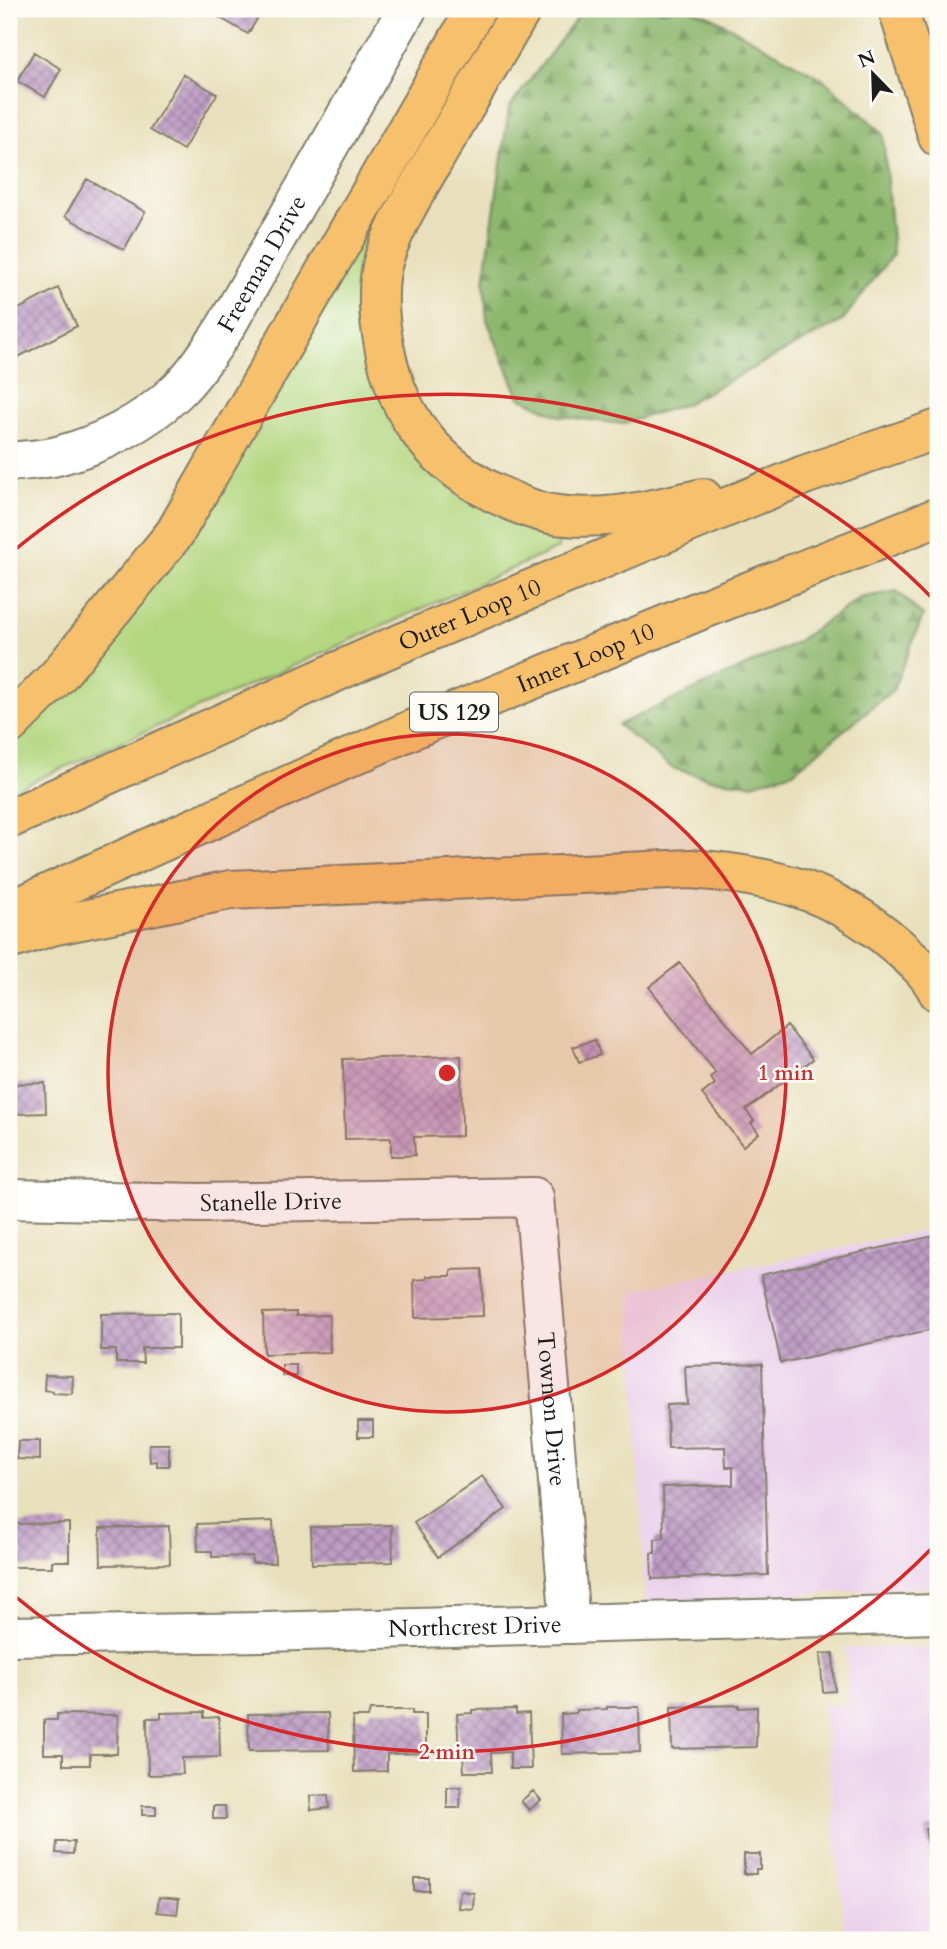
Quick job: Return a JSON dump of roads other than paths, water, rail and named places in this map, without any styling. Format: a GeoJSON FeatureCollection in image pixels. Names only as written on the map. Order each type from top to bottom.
{"type":"FeatureCollection","features":[{"type":"Feature","properties":{"kind":"highway"},"geometry":{"type":"LineString","coordinates":[[9,725],[57,677],[175,533],[476,9]]}},
{"type":"Feature","properties":{"kind":"highway"},"geometry":{"type":"LineString","coordinates":[[522,9],[412,199],[385,256],[379,297],[381,329],[387,366],[398,398],[410,420],[428,444],[452,467],[514,503],[551,514],[583,516],[625,513],[804,475]]}},
{"type":"Feature","properties":{"kind":"highway"},"geometry":{"type":"LineString","coordinates":[[898,9],[938,137]]}},
{"type":"Feature","properties":{"kind":"highway","name":"Outer Loop 10"},"geometry":{"type":"LineString","coordinates":[[9,819],[385,650],[804,475],[938,429]]}},
{"type":"Feature","properties":{"kind":"highway","name":"Inner Loop 10"},"geometry":{"type":"LineString","coordinates":[[9,911],[413,729],[701,610],[938,517]]}},
{"type":"Feature","properties":{"kind":"highway"},"geometry":{"type":"LineString","coordinates":[[9,940],[52,926],[230,890],[691,869],[732,872],[768,880],[802,888],[833,901],[868,921],[929,974],[938,992]]}},
{"type":"Feature","properties":{"kind":"street","name":"Freeman Drive"},"geometry":{"type":"LineString","coordinates":[[9,462],[56,456],[103,441],[142,418],[176,393],[201,363],[232,316],[407,9]]}},
{"type":"Feature","properties":{"kind":"street","name":"Stanelle Drive"},"geometry":{"type":"LineString","coordinates":[[9,1199],[201,1203],[534,1197]]}},
{"type":"Feature","properties":{"kind":"street","name":"Townon Drive"},"geometry":{"type":"LineString","coordinates":[[534,1197],[570,1623]]}},
{"type":"Feature","properties":{"kind":"street","name":"Northcrest Drive"},"geometry":{"type":"LineString","coordinates":[[9,1636],[938,1614]]}}]}
